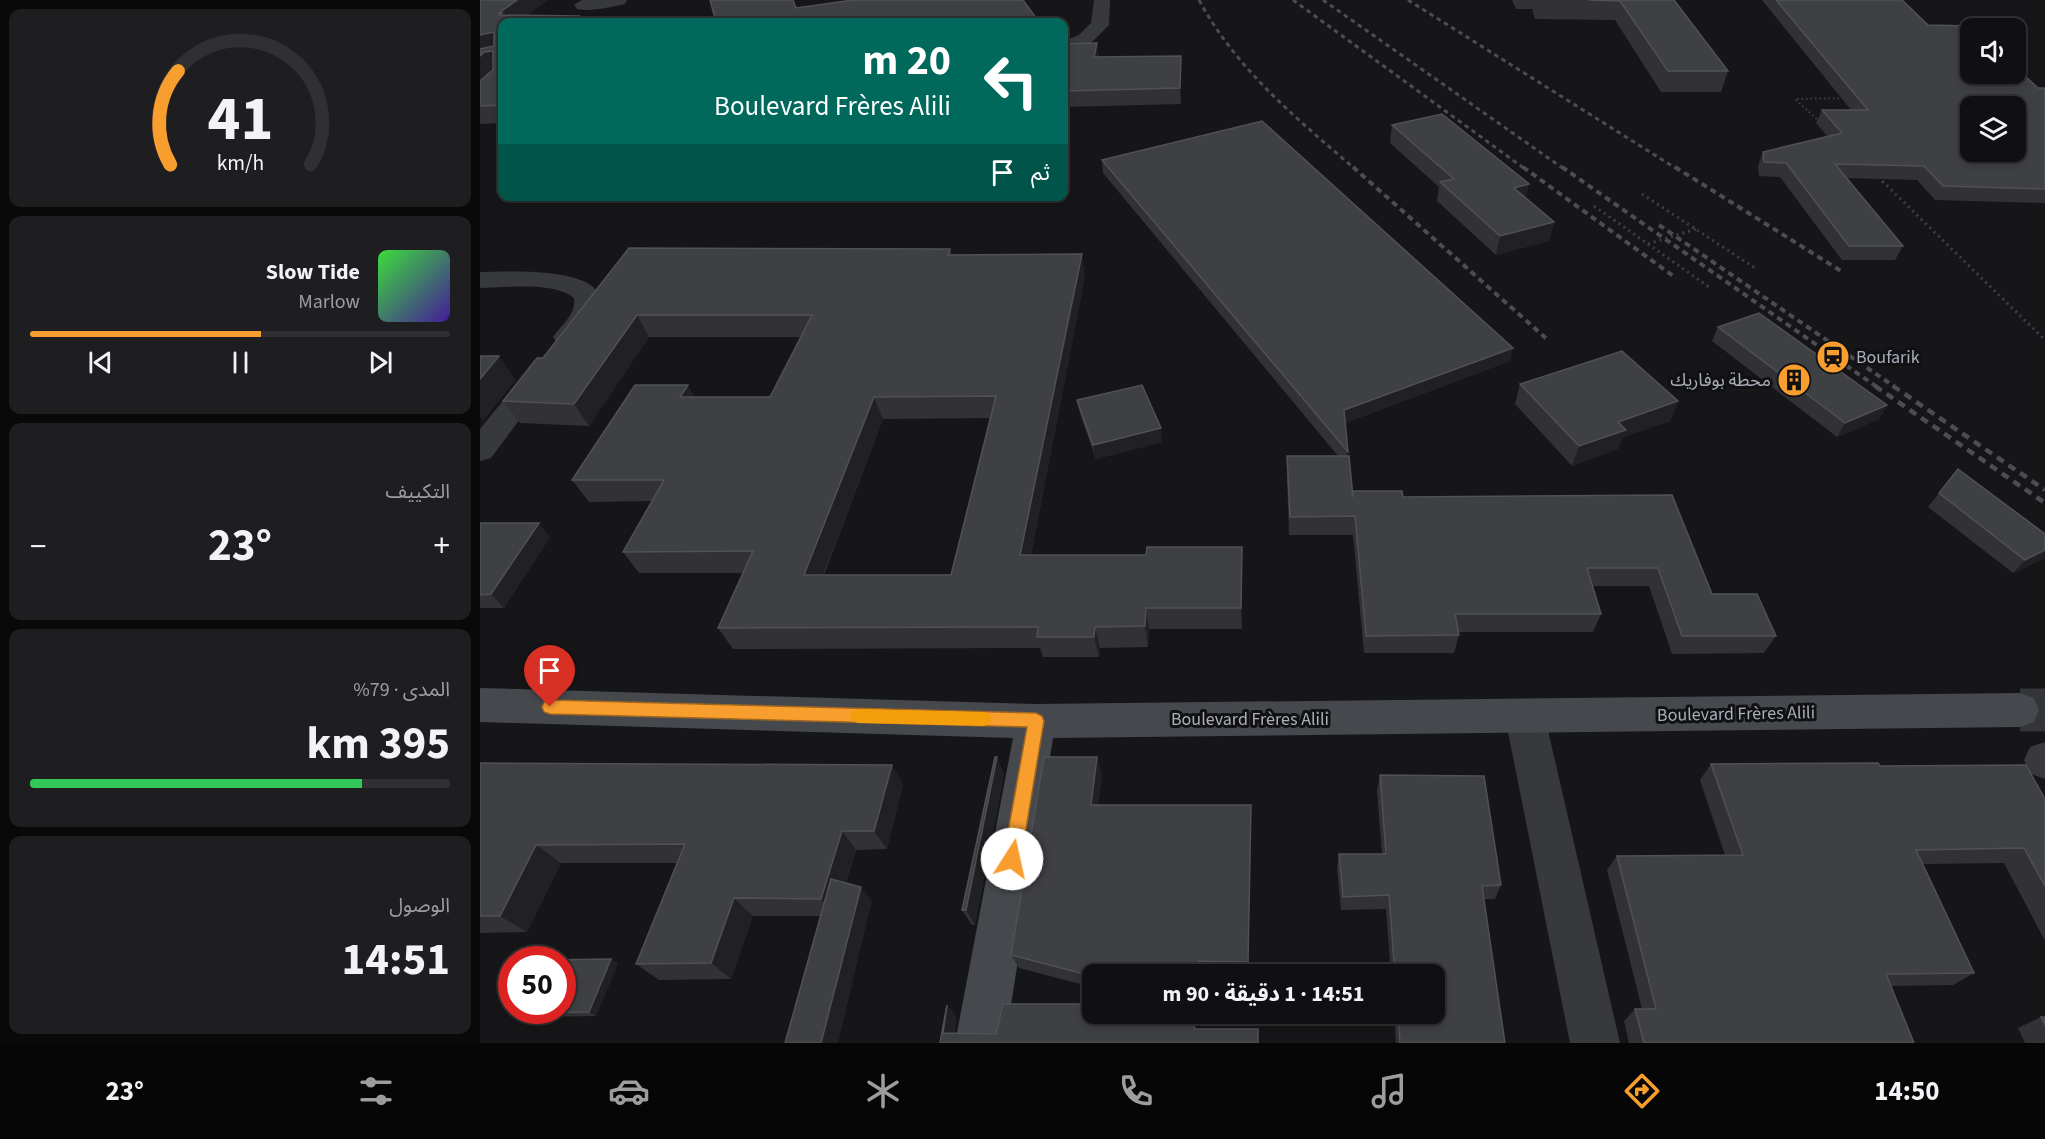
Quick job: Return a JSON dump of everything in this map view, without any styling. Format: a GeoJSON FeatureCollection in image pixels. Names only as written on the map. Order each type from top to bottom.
{"type":"FeatureCollection","features":[{"type":"Feature","properties":{"kind":"main road","name":"Boulevard Frères Alili"},"geometry":{"type":"LineString","coordinates":[[480,705],[1036,721],[2020,710]]}},
{"type":"Feature","properties":{"kind":"main road"},"geometry":{"type":"LineString","coordinates":[[980,1043],[1036,721]]}},
{"type":"Feature","properties":{"kind":"street"},"geometry":{"type":"LineString","coordinates":[[581,7],[619,0]]}},
{"type":"Feature","properties":{"kind":"street"},"geometry":{"type":"LineString","coordinates":[[1068,45],[1085,39],[1100,26],[1102,0]]}},
{"type":"Feature","properties":{"kind":"street"},"geometry":{"type":"LineString","coordinates":[[480,280],[567,282],[583,290],[588,296],[589,304],[587,312],[480,450]]}},
{"type":"Feature","properties":{"kind":"street"},"geometry":{"type":"LineString","coordinates":[[1525,717],[1595,1043]]}},
{"type":"Feature","properties":{"kind":"path"},"geometry":{"type":"LineString","coordinates":[[1821,123],[1795,99],[1855,98]]}},
{"type":"Feature","properties":{"kind":"path"},"geometry":{"type":"LineString","coordinates":[[1873,172],[2045,340]]}},
{"type":"Feature","properties":{"kind":"path"},"geometry":{"type":"LineString","coordinates":[[1642,194],[1755,268]]}},
{"type":"Feature","properties":{"kind":"path"},"geometry":{"type":"LineString","coordinates":[[1594,206],[1709,287]]}},
{"type":"Feature","properties":{"kind":"path"},"geometry":{"type":"LineString","coordinates":[[1648,244],[1696,229]]}},
{"type":"Feature","properties":{"kind":"building"},"geometry":{"type":"Polygon","coordinates":[[[480,0],[517,0],[499,13],[502,13],[500,15],[578,16],[574,18],[498,18],[498,105],[480,106],[480,81],[493,70],[493,51],[484,52],[480,56],[480,49],[494,46],[494,32],[480,35],[480,0]]]}},
{"type":"Feature","properties":{"kind":"building"},"geometry":{"type":"Polygon","coordinates":[[[710,0],[793,0],[796,8],[853,0],[1023,0],[1036,18],[715,18],[710,0]]]}},
{"type":"Feature","properties":{"kind":"building"},"geometry":{"type":"Polygon","coordinates":[[[1589,0],[1674,0],[1728,71],[1668,71],[1620,1],[1589,0]]]}},
{"type":"Feature","properties":{"kind":"building"},"geometry":{"type":"Polygon","coordinates":[[[1776,0],[1902,0],[1928,25],[1960,26],[1960,84],[2026,84],[2026,77],[2038,88],[2045,88],[2045,189],[1943,186],[1924,166],[1835,164],[1903,246],[1849,246],[1786,163],[1764,162],[1763,152],[1842,133],[1822,110],[1868,110],[1776,0]]]}},
{"type":"Feature","properties":{"kind":"building"},"geometry":{"type":"Polygon","coordinates":[[[1097,43],[1094,57],[1181,56],[1180,88],[1068,91],[1068,44],[1097,43]]]}},
{"type":"Feature","properties":{"kind":"building"},"geometry":{"type":"Polygon","coordinates":[[[1442,114],[1529,184],[1514,188],[1554,222],[1500,236],[1440,182],[1454,179],[1392,125],[1442,114]]]}},
{"type":"Feature","properties":{"kind":"building"},"geometry":{"type":"Polygon","coordinates":[[[1262,121],[1513,348],[1344,410],[1348,452],[1102,160],[1262,121]]]}},
{"type":"Feature","properties":{"kind":"building"},"geometry":{"type":"Polygon","coordinates":[[[629,248],[950,249],[948,255],[1082,254],[1020,555],[1146,555],[1147,547],[1242,547],[1241,608],[1146,608],[1145,626],[1095,627],[1094,637],[1037,637],[1038,627],[718,628],[753,551],[623,552],[664,480],[572,480],[635,385],[688,385],[680,397],[770,397],[812,315],[637,315],[574,404],[503,401],[537,358],[543,358],[629,248]],[[996,396],[874,397],[804,575],[951,575],[996,396]]]}},
{"type":"Feature","properties":{"kind":"building"},"geometry":{"type":"Polygon","coordinates":[[[1759,313],[1887,405],[1845,423],[1718,327],[1759,313]]]}},
{"type":"Feature","properties":{"kind":"building"},"geometry":{"type":"Polygon","coordinates":[[[1622,351],[1678,401],[1618,422],[1626,430],[1579,446],[1520,384],[1622,351]]]}},
{"type":"Feature","properties":{"kind":"building"},"geometry":{"type":"Polygon","coordinates":[[[480,356],[499,356],[480,379],[480,356]]]}},
{"type":"Feature","properties":{"kind":"building"},"geometry":{"type":"Polygon","coordinates":[[[1142,385],[1161,428],[1093,445],[1077,400],[1142,385]]]}},
{"type":"Feature","properties":{"kind":"building"},"geometry":{"type":"Polygon","coordinates":[[[1287,456],[1349,456],[1352,491],[1402,491],[1403,497],[1672,495],[1712,594],[1757,594],[1776,636],[1682,636],[1658,568],[1587,568],[1601,614],[1455,614],[1459,635],[1366,636],[1355,516],[1290,517],[1287,456]]]}},
{"type":"Feature","properties":{"kind":"building"},"geometry":{"type":"Polygon","coordinates":[[[1958,469],[2045,534],[2045,550],[2025,560],[1939,493],[1958,469]]]}},
{"type":"Feature","properties":{"kind":"building"},"geometry":{"type":"Polygon","coordinates":[[[480,523],[539,523],[491,594],[480,595],[480,523]]]}},
{"type":"Feature","properties":{"kind":"building"},"geometry":{"type":"Polygon","coordinates":[[[995,757],[997,757],[966,910],[962,910],[995,757]]]}},
{"type":"Feature","properties":{"kind":"building"},"geometry":{"type":"Polygon","coordinates":[[[1044,757],[1097,757],[1091,805],[1251,805],[1248,962],[1082,964],[1082,973],[1011,955],[1044,757]]]}},
{"type":"Feature","properties":{"kind":"building"},"geometry":{"type":"Polygon","coordinates":[[[480,763],[892,765],[874,831],[842,831],[821,899],[734,898],[711,963],[636,964],[685,844],[536,845],[500,916],[480,916],[480,763]]]}},
{"type":"Feature","properties":{"kind":"building"},"geometry":{"type":"Polygon","coordinates":[[[1878,763],[1880,766],[2026,765],[2045,799],[2045,886],[2024,848],[1916,850],[1974,973],[1886,974],[1914,1043],[1644,1043],[1635,1009],[1656,1009],[1617,856],[1743,855],[1711,764],[1878,763]]]}},
{"type":"Feature","properties":{"kind":"building"},"geometry":{"type":"Polygon","coordinates":[[[1380,775],[1484,776],[1501,885],[1482,886],[1505,1043],[1400,1043],[1399,1024],[1445,1024],[1445,964],[1394,964],[1389,895],[1343,897],[1339,854],[1386,854],[1380,775]]]}},
{"type":"Feature","properties":{"kind":"building"},"geometry":{"type":"Polygon","coordinates":[[[831,879],[861,887],[821,1043],[785,1043],[831,879]]]}},
{"type":"Feature","properties":{"kind":"building"},"geometry":{"type":"Polygon","coordinates":[[[611,959],[589,1012],[576,1012],[576,960],[611,959]]]}},
{"type":"Feature","properties":{"kind":"building"},"geometry":{"type":"Polygon","coordinates":[[[1003,1004],[1082,1004],[1082,1024],[1194,1024],[1194,1029],[1258,1029],[1258,1043],[940,1043],[947,1005],[943,1033],[996,1034],[1003,1004]]]}},
{"type":"Feature","properties":{"kind":"tunnel"},"geometry":{"type":"LineString","coordinates":[[2020,710],[2045,710]]}},
{"type":"Feature","properties":{"kind":"railway"},"geometry":{"type":"LineString","coordinates":[[1199,0],[1214,25],[1249,71],[1289,111],[1355,169]]}},
{"type":"Feature","properties":{"kind":"railway"},"geometry":{"type":"LineString","coordinates":[[1293,0],[1525,169]]}},
{"type":"Feature","properties":{"kind":"railway"},"geometry":{"type":"LineString","coordinates":[[1323,0],[1564,169]]}},
{"type":"Feature","properties":{"kind":"railway"},"geometry":{"type":"LineString","coordinates":[[1408,0],[1677,169]]}},
{"type":"Feature","properties":{"kind":"railway"},"geometry":{"type":"LineString","coordinates":[[1353,167],[1548,340]]}},
{"type":"Feature","properties":{"kind":"railway"},"geometry":{"type":"LineString","coordinates":[[1523,167],[1676,278]]}},
{"type":"Feature","properties":{"kind":"railway"},"geometry":{"type":"LineString","coordinates":[[1562,167],[1877,387]]}},
{"type":"Feature","properties":{"kind":"railway"},"geometry":{"type":"LineString","coordinates":[[1675,167],[1841,271]]}},
{"type":"Feature","properties":{"kind":"railway"},"geometry":{"type":"LineString","coordinates":[[1659,225],[1895,387]]}},
{"type":"Feature","properties":{"kind":"railway"},"geometry":{"type":"LineString","coordinates":[[1875,386],[2045,503]]}},
{"type":"Feature","properties":{"kind":"railway"},"geometry":{"type":"LineString","coordinates":[[1893,386],[2045,490]]}},
{"type":"Feature","properties":{"kind":"slow traffic"},"geometry":{"type":"LineString","coordinates":[[858,716],[984,719]]}},
{"type":"Feature","properties":{"kind":"place","name":"Boufarik"},"geometry":{"type":"Point","coordinates":[1833,357]}},
{"type":"Feature","properties":{"kind":"place","name":"محطة بوفاريك"},"geometry":{"type":"Point","coordinates":[1794,380]}},
{"type":"Feature","properties":{"kind":"route"},"geometry":{"type":"LineString","coordinates":[[550,707],[1036,721],[1012,859]]}}]}
